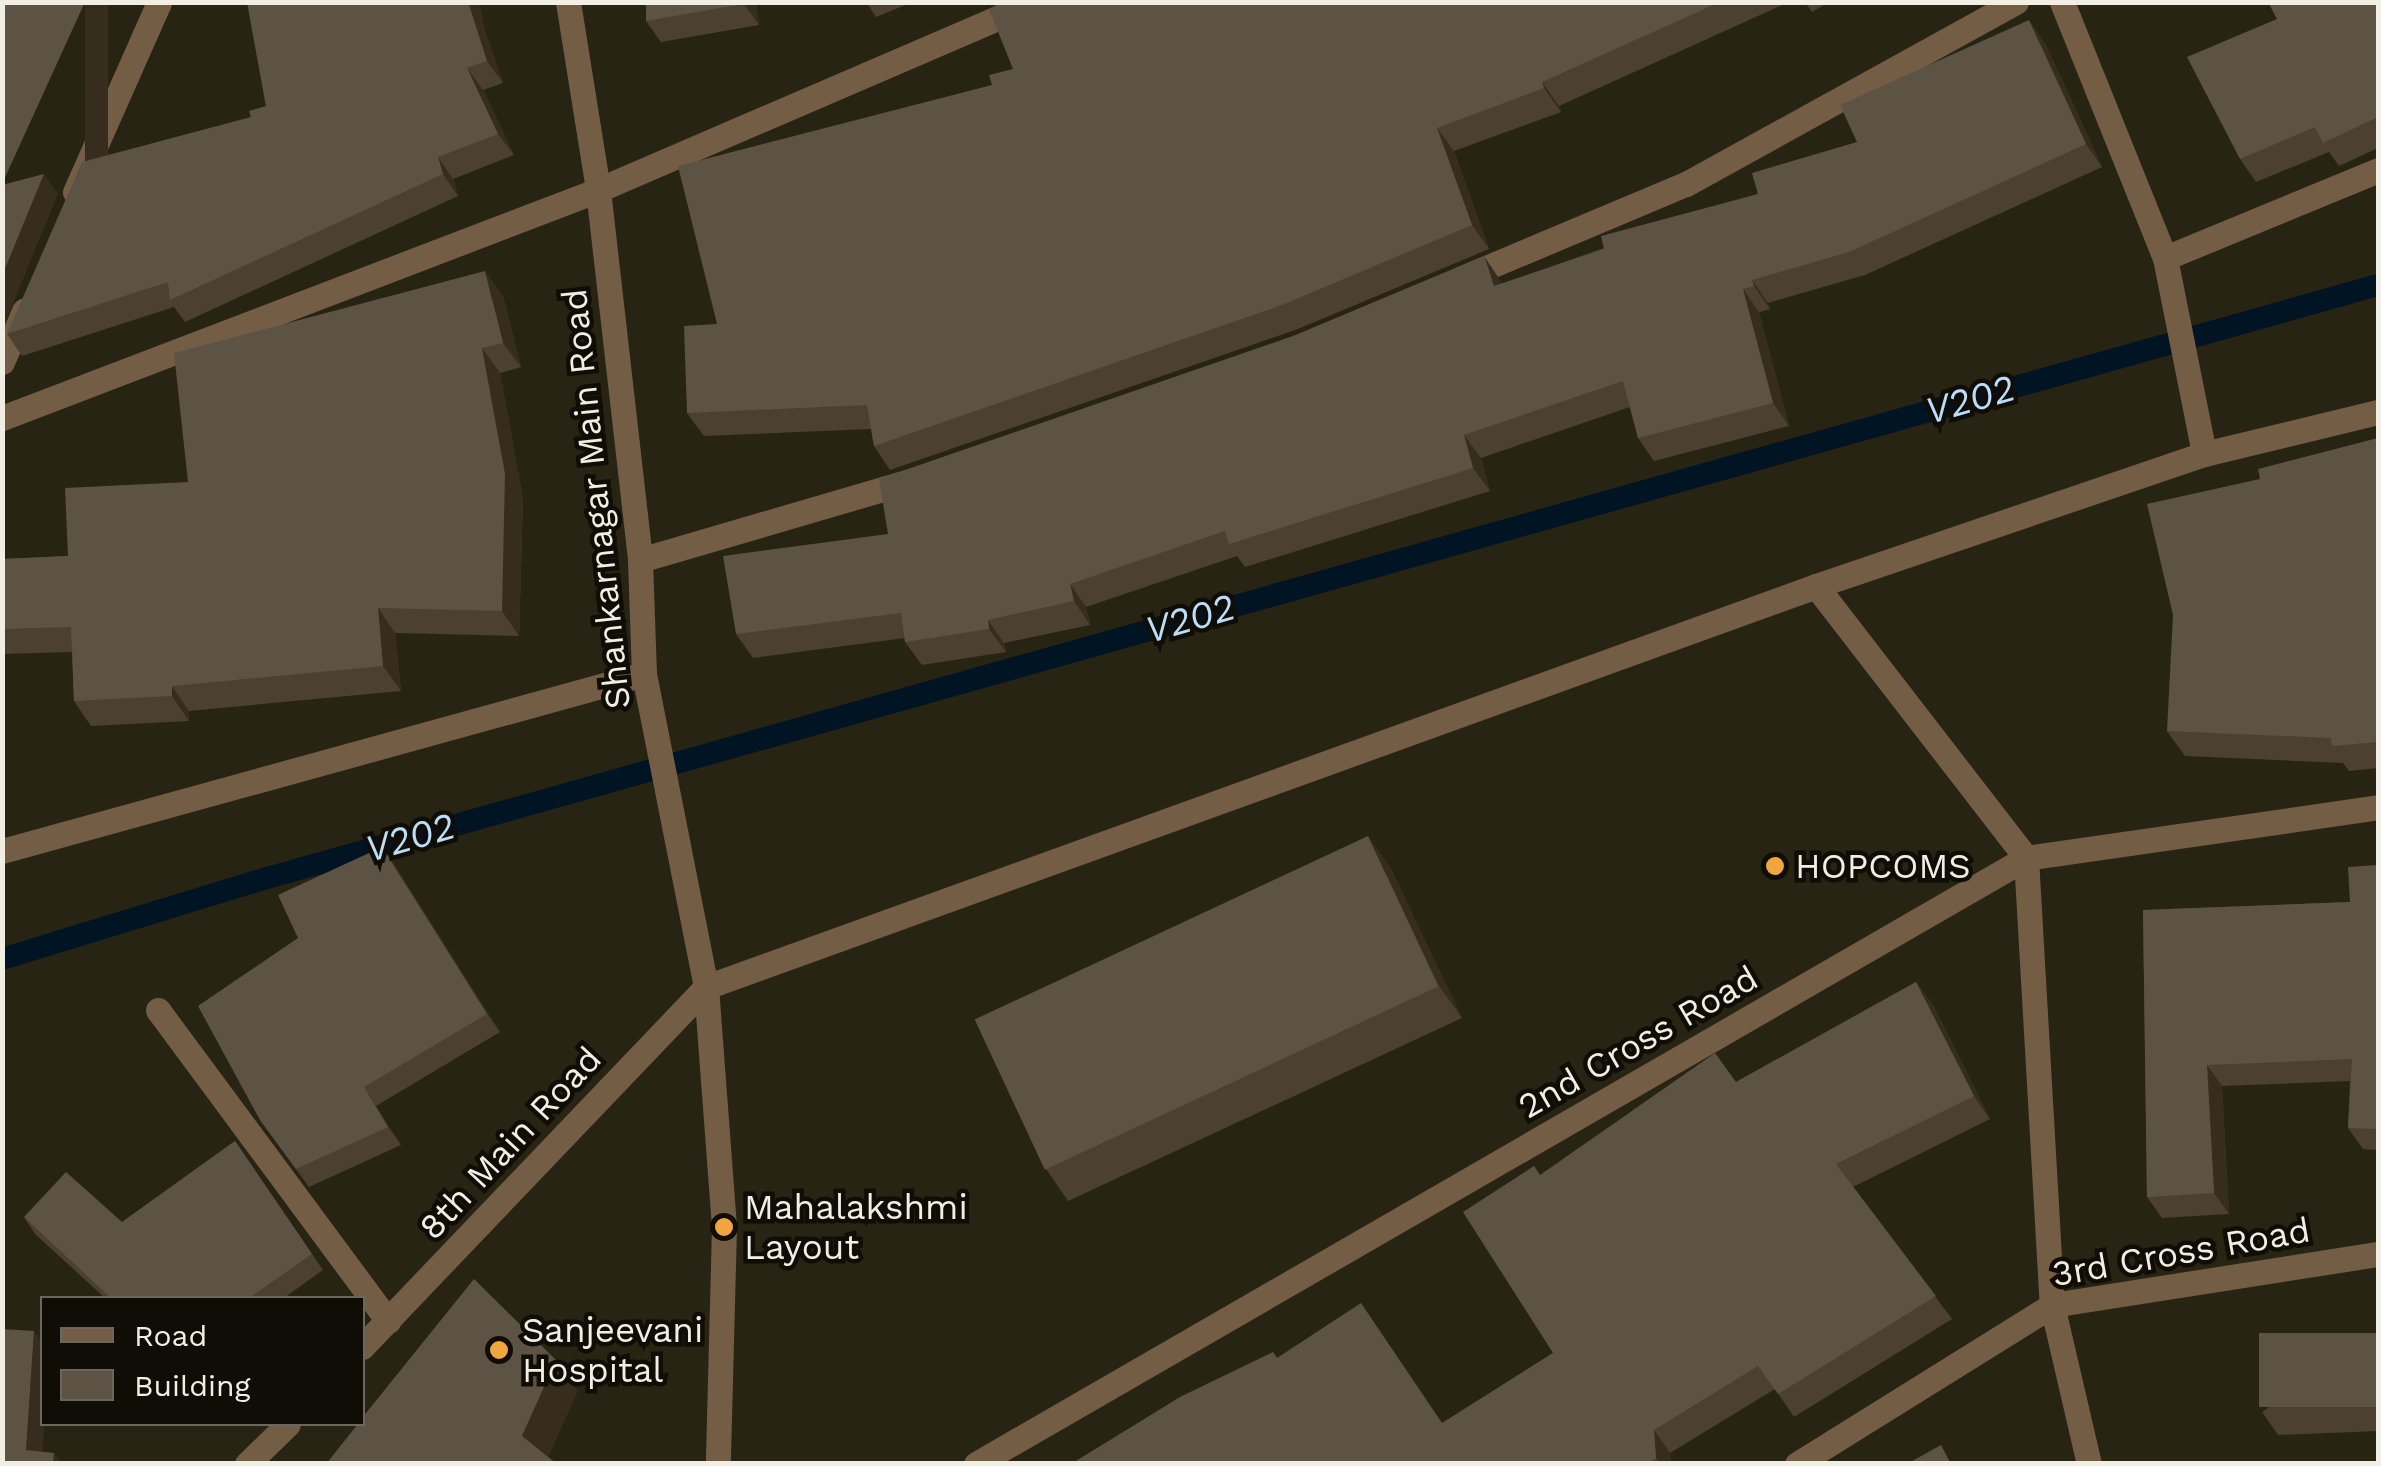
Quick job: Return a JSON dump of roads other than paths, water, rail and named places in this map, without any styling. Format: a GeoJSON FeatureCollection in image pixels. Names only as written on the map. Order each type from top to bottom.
{"type":"FeatureCollection","features":[{"type":"Feature","properties":{"kind":"street"},"geometry":{"type":"LineString","coordinates":[[61,224],[159,2]]}},
{"type":"Feature","properties":{"kind":"street","name":"Shankarnagar Main Road"},"geometry":{"type":"LineString","coordinates":[[568,2],[598,190],[640,560],[644,674],[706,987],[724,1227],[718,1464]]}},
{"type":"Feature","properties":{"kind":"street"},"geometry":{"type":"LineString","coordinates":[[2,418],[598,190],[1035,2]]}},
{"type":"Feature","properties":{"kind":"street"},"geometry":{"type":"LineString","coordinates":[[1431,291],[1686,184],[2016,2]]}},
{"type":"Feature","properties":{"kind":"street"},"geometry":{"type":"LineString","coordinates":[[2062,2],[2164,258],[2204,454]]}},
{"type":"Feature","properties":{"kind":"street"},"geometry":{"type":"LineString","coordinates":[[2164,258],[2378,170]]}},
{"type":"Feature","properties":{"kind":"street"},"geometry":{"type":"LineString","coordinates":[[2,362],[32,293]]}},
{"type":"Feature","properties":{"kind":"street"},"geometry":{"type":"LineString","coordinates":[[706,987],[1816,586],[2204,454],[2378,412]]}},
{"type":"Feature","properties":{"kind":"street"},"geometry":{"type":"LineString","coordinates":[[640,560],[941,472]]}},
{"type":"Feature","properties":{"kind":"street"},"geometry":{"type":"LineString","coordinates":[[1816,586],[2026,858],[2052,1305],[2089,1464]]}},
{"type":"Feature","properties":{"kind":"street"},"geometry":{"type":"LineString","coordinates":[[2,851],[644,674]]}},
{"type":"Feature","properties":{"kind":"street","name":"2nd Cross Road"},"geometry":{"type":"LineString","coordinates":[[976,1464],[2026,858],[2378,807]]}},
{"type":"Feature","properties":{"kind":"street","name":"8th Main Road"},"geometry":{"type":"LineString","coordinates":[[365,1344],[706,987]]}},
{"type":"Feature","properties":{"kind":"street"},"geometry":{"type":"LineString","coordinates":[[158,1010],[388,1321]]}},
{"type":"Feature","properties":{"kind":"street","name":"3rd Cross Road"},"geometry":{"type":"LineString","coordinates":[[1798,1464],[2052,1305],[2378,1254]]}},
{"type":"Feature","properties":{"kind":"street"},"geometry":{"type":"LineString","coordinates":[[248,1464],[286,1426]]}},
{"type":"Feature","properties":{"kind":"waterway","name":"V202"},"geometry":{"type":"LineString","coordinates":[[2,959],[267,878],[2378,285]]}},
{"type":"Feature","properties":{"kind":"place","name":"HOPCOMS"},"geometry":{"type":"Point","coordinates":[1775,866]}},
{"type":"Feature","properties":{"kind":"place","name":"Mahalakshmi Layout"},"geometry":{"type":"Point","coordinates":[724,1227]}},
{"type":"Feature","properties":{"kind":"place","name":"Sanjeevani Hospital"},"geometry":{"type":"Point","coordinates":[499,1350]}}]}
